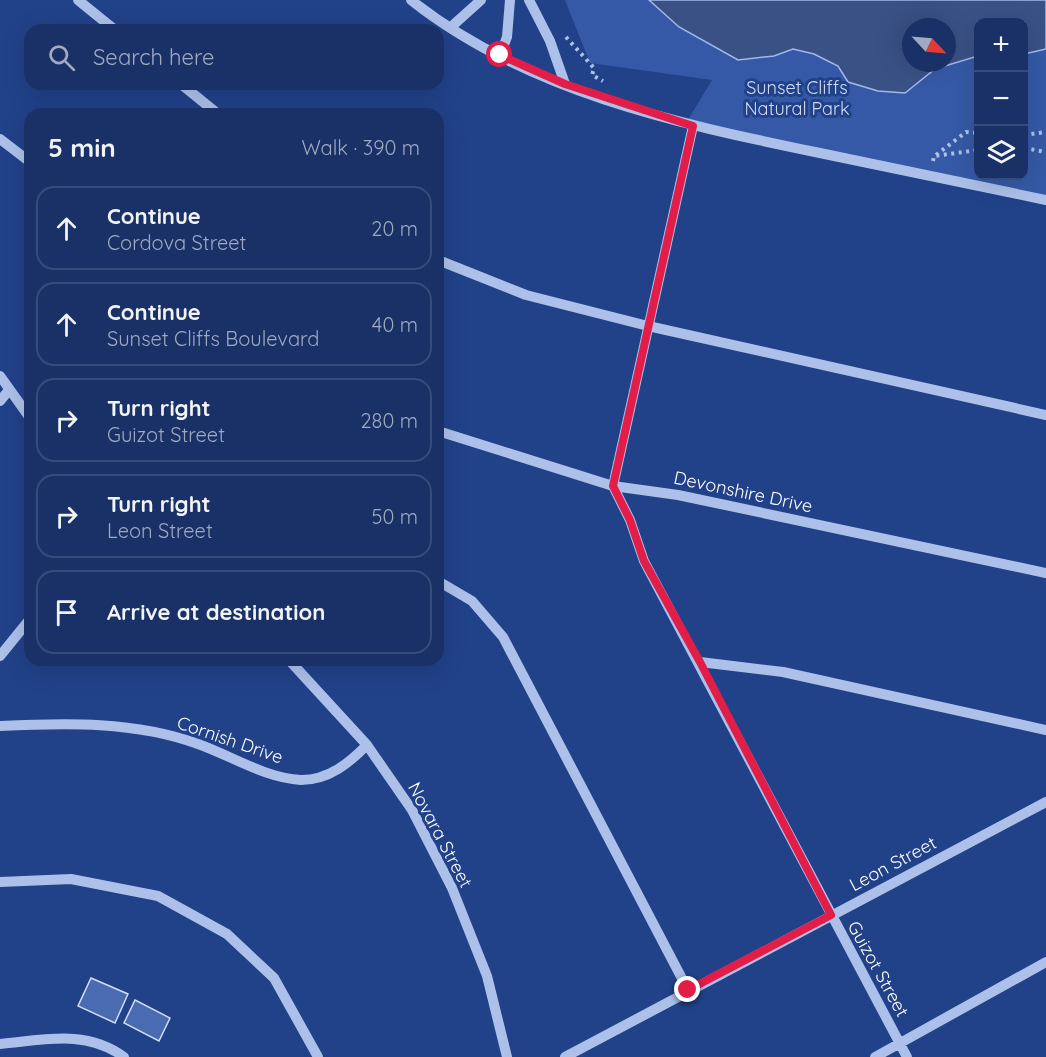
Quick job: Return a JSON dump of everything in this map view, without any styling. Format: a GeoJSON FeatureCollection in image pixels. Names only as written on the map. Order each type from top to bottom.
{"type":"FeatureCollection","features":[{"type":"Feature","properties":{"kind":"street"},"geometry":{"type":"LineString","coordinates":[[78,0],[108,24]]}},
{"type":"Feature","properties":{"kind":"street"},"geometry":{"type":"LineString","coordinates":[[411,0],[500,55],[565,84],[693,126],[1046,200]]}},
{"type":"Feature","properties":{"kind":"street"},"geometry":{"type":"LineString","coordinates":[[452,27],[481,0]]}},
{"type":"Feature","properties":{"kind":"street"},"geometry":{"type":"LineString","coordinates":[[500,55],[507,37],[510,0]]}},
{"type":"Feature","properties":{"kind":"street"},"geometry":{"type":"LineString","coordinates":[[529,0],[550,41],[565,84]]}},
{"type":"Feature","properties":{"kind":"street"},"geometry":{"type":"LineString","coordinates":[[188,90],[211,108]]}},
{"type":"Feature","properties":{"kind":"street"},"geometry":{"type":"LineString","coordinates":[[613,486],[693,126]]}},
{"type":"Feature","properties":{"kind":"street"},"geometry":{"type":"LineString","coordinates":[[0,139],[24,157]]}},
{"type":"Feature","properties":{"kind":"street"},"geometry":{"type":"LineString","coordinates":[[444,262],[526,295],[648,327],[1046,415]]}},
{"type":"Feature","properties":{"kind":"street"},"geometry":{"type":"LineString","coordinates":[[0,376],[24,410]]}},
{"type":"Feature","properties":{"kind":"street"},"geometry":{"type":"LineString","coordinates":[[0,401],[9,390]]}},
{"type":"Feature","properties":{"kind":"street","name":"Devonshire Drive"},"geometry":{"type":"LineString","coordinates":[[444,433],[613,486],[678,495],[1046,573]]}},
{"type":"Feature","properties":{"kind":"street","name":"Guizot Street"},"geometry":{"type":"LineString","coordinates":[[613,486],[630,520],[644,561],[700,662],[831,915],[908,1057]]}},
{"type":"Feature","properties":{"kind":"street"},"geometry":{"type":"LineString","coordinates":[[444,585],[472,601],[503,637],[688,990]]}},
{"type":"Feature","properties":{"kind":"street"},"geometry":{"type":"LineString","coordinates":[[0,656],[24,626]]}},
{"type":"Feature","properties":{"kind":"street"},"geometry":{"type":"LineString","coordinates":[[700,662],[783,672],[1046,730]]}},
{"type":"Feature","properties":{"kind":"street","name":"Novara Street"},"geometry":{"type":"LineString","coordinates":[[295,666],[368,745],[412,810],[452,888],[487,976],[507,1057]]}},
{"type":"Feature","properties":{"kind":"street","name":"Cornish Drive"},"geometry":{"type":"LineString","coordinates":[[0,726],[102,724],[151,731],[197,743],[268,773],[302,780],[324,776],[345,766],[368,745]]}},
{"type":"Feature","properties":{"kind":"street","name":"Leon Street"},"geometry":{"type":"LineString","coordinates":[[565,1057],[1046,802]]}},
{"type":"Feature","properties":{"kind":"street"},"geometry":{"type":"LineString","coordinates":[[0,882],[71,879],[158,896],[168,901],[227,934],[274,978],[318,1057]]}},
{"type":"Feature","properties":{"kind":"street"},"geometry":{"type":"LineString","coordinates":[[875,1057],[1046,962]]}},
{"type":"Feature","properties":{"kind":"street"},"geometry":{"type":"LineString","coordinates":[[0,1044],[75,1037],[115,1050],[124,1057]]}},
{"type":"Feature","properties":{"kind":"path"},"geometry":{"type":"LineString","coordinates":[[562,30],[568,40],[594,68]]}},
{"type":"Feature","properties":{"kind":"path"},"geometry":{"type":"LineString","coordinates":[[974,133],[966,132],[934,159],[974,151]]}},
{"type":"Feature","properties":{"kind":"path"},"geometry":{"type":"LineString","coordinates":[[1028,134],[1046,132]]}},
{"type":"Feature","properties":{"kind":"path"},"geometry":{"type":"LineString","coordinates":[[1028,149],[1046,152]]}},
{"type":"Feature","properties":{"kind":"green space","name":"Sunset Cliffs Natural Park"},"geometry":{"type":"Polygon","coordinates":[[[565,0],[649,0],[774,56],[793,49],[814,54],[838,66],[848,82],[905,93],[931,72],[956,72],[956,63],[974,57],[974,180],[1028,180],[1028,53],[1046,49],[1046,203],[686,123],[712,80],[590,63],[565,0]]]}},
{"type":"Feature","properties":{"kind":"shaded area"},"geometry":{"type":"Polygon","coordinates":[[[649,0],[1046,0],[1046,49],[1028,53],[1028,18],[974,18],[974,57],[956,63],[956,18],[902,18],[902,72],[931,72],[905,93],[878,91],[848,82],[838,66],[814,54],[793,49],[774,56],[738,60],[679,27],[649,0]]]}},
{"type":"Feature","properties":{"kind":"building"},"geometry":{"type":"Polygon","coordinates":[[[91,978],[128,994],[115,1023],[78,1006],[91,978]]]}},
{"type":"Feature","properties":{"kind":"building"},"geometry":{"type":"Polygon","coordinates":[[[135,1000],[170,1018],[159,1041],[124,1023],[135,1000]]]}},
{"type":"Feature","properties":{"kind":"route"},"geometry":{"type":"LineString","coordinates":[[500,55],[532,72],[608,100],[693,126],[613,486],[630,520],[644,561],[700,662],[831,915],[688,990]]}}]}
